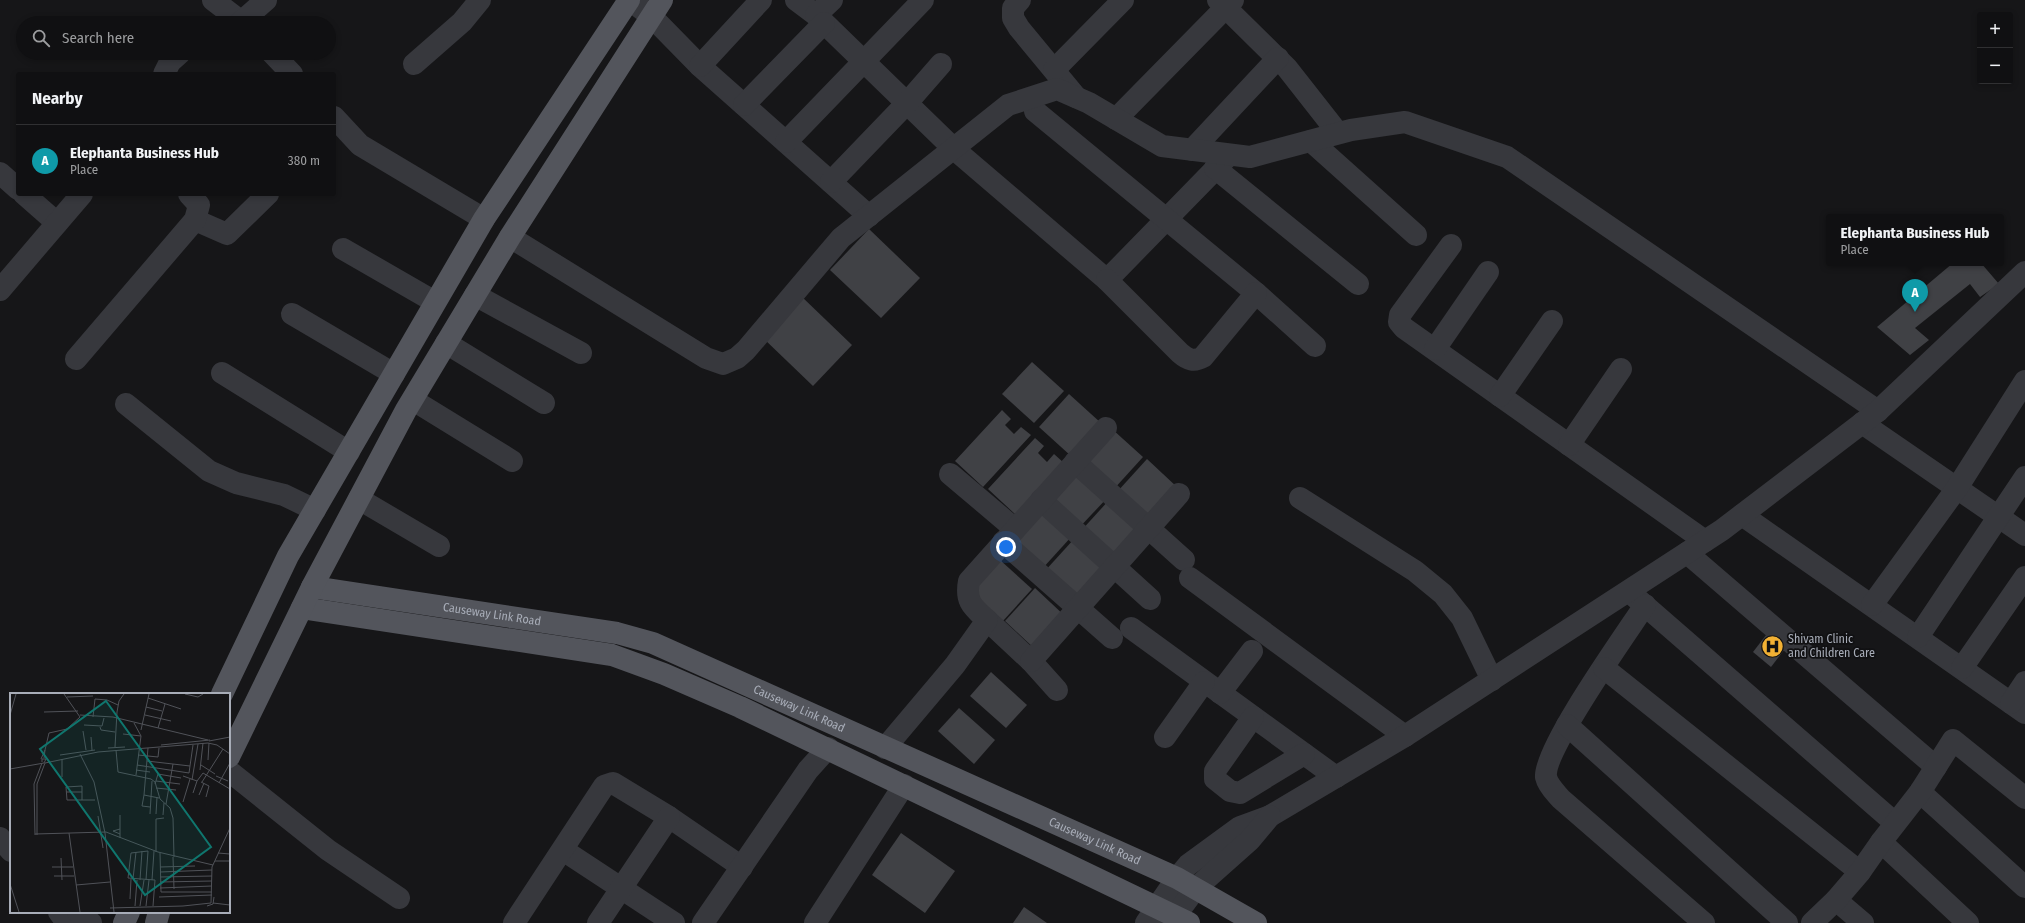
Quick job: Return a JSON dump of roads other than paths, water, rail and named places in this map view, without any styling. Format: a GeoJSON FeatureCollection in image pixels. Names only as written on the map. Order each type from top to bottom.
{"type":"FeatureCollection","features":[{"type":"Feature","properties":{"kind":"main road"},"geometry":{"type":"LineString","coordinates":[[222,693],[288,556],[484,218],[630,0]]}},
{"type":"Feature","properties":{"kind":"main road"},"geometry":{"type":"LineString","coordinates":[[230,755],[312,587],[412,400],[510,237],[657,8]]}},
{"type":"Feature","properties":{"kind":"main road","name":"Causeway Link Road"},"geometry":{"type":"LineString","coordinates":[[312,587],[617,633],[653,643],[1176,878],[1256,923]]}},
{"type":"Feature","properties":{"kind":"main road","name":"Causeway Link Road"},"geometry":{"type":"LineString","coordinates":[[302,608],[612,655],[671,677],[828,748],[1167,919]]}},
{"type":"Feature","properties":{"kind":"main road"},"geometry":{"type":"LineString","coordinates":[[124,923],[129,913]]}},
{"type":"Feature","properties":{"kind":"main road"},"geometry":{"type":"LineString","coordinates":[[156,923],[159,913]]}},
{"type":"Feature","properties":{"kind":"street"},"geometry":{"type":"LineString","coordinates":[[213,0],[233,16]]}},
{"type":"Feature","properties":{"kind":"street"},"geometry":{"type":"LineString","coordinates":[[249,16],[266,0]]}},
{"type":"Feature","properties":{"kind":"street"},"geometry":{"type":"LineString","coordinates":[[414,64],[462,22],[480,0]]}},
{"type":"Feature","properties":{"kind":"street"},"geometry":{"type":"LineString","coordinates":[[630,0],[657,8],[700,66],[869,216]]}},
{"type":"Feature","properties":{"kind":"street"},"geometry":{"type":"LineString","coordinates":[[700,66],[761,0]]}},
{"type":"Feature","properties":{"kind":"street"},"geometry":{"type":"LineString","coordinates":[[796,0],[820,19],[954,148],[1107,280],[1187,359],[1196,361],[1203,358],[1256,293]]}},
{"type":"Feature","properties":{"kind":"street"},"geometry":{"type":"LineString","coordinates":[[744,105],[820,19],[832,0]]}},
{"type":"Feature","properties":{"kind":"street"},"geometry":{"type":"LineString","coordinates":[[786,142],[923,0]]}},
{"type":"Feature","properties":{"kind":"street"},"geometry":{"type":"LineString","coordinates":[[1020,0],[1013,8],[1013,18],[1019,28],[1077,98]]}},
{"type":"Feature","properties":{"kind":"street"},"geometry":{"type":"LineString","coordinates":[[1054,70],[1123,0]]}},
{"type":"Feature","properties":{"kind":"street"},"geometry":{"type":"LineString","coordinates":[[1116,119],[1226,3],[1278,58],[1338,133]]}},
{"type":"Feature","properties":{"kind":"street"},"geometry":{"type":"LineString","coordinates":[[1192,150],[1278,58]]}},
{"type":"Feature","properties":{"kind":"street"},"geometry":{"type":"LineString","coordinates":[[165,72],[172,60]]}},
{"type":"Feature","properties":{"kind":"street"},"geometry":{"type":"LineString","coordinates":[[279,60],[290,72]]}},
{"type":"Feature","properties":{"kind":"street"},"geometry":{"type":"LineString","coordinates":[[831,182],[908,103],[941,64]]}},
{"type":"Feature","properties":{"kind":"street"},"geometry":{"type":"LineString","coordinates":[[510,237],[706,358],[723,364],[737,358],[746,350],[841,238],[1008,105],[1057,89],[1116,119],[1162,146],[1192,150],[1222,161],[1358,284]]}},
{"type":"Feature","properties":{"kind":"street"},"geometry":{"type":"LineString","coordinates":[[1035,111],[1167,218],[1256,293],[1315,346]]}},
{"type":"Feature","properties":{"kind":"street"},"geometry":{"type":"LineString","coordinates":[[1107,280],[1222,161],[1250,157],[1338,133],[1405,122],[1507,157],[1870,417],[1957,488],[2025,535]]}},
{"type":"Feature","properties":{"kind":"street"},"geometry":{"type":"LineString","coordinates":[[336,124],[360,145],[484,218]]}},
{"type":"Feature","properties":{"kind":"street"},"geometry":{"type":"LineString","coordinates":[[1311,141],[1416,235]]}},
{"type":"Feature","properties":{"kind":"street"},"geometry":{"type":"LineString","coordinates":[[0,173],[16,187]]}},
{"type":"Feature","properties":{"kind":"street"},"geometry":{"type":"LineString","coordinates":[[26,196],[58,223]]}},
{"type":"Feature","properties":{"kind":"street"},"geometry":{"type":"LineString","coordinates":[[0,290],[80,196]]}},
{"type":"Feature","properties":{"kind":"street"},"geometry":{"type":"LineString","coordinates":[[76,359],[195,220],[199,205],[191,196]]}},
{"type":"Feature","properties":{"kind":"street"},"geometry":{"type":"LineString","coordinates":[[195,220],[227,234],[266,196]]}},
{"type":"Feature","properties":{"kind":"street"},"geometry":{"type":"LineString","coordinates":[[1451,245],[1400,315],[1399,322],[1404,328],[1569,445],[1696,547],[1936,767]]}},
{"type":"Feature","properties":{"kind":"street"},"geometry":{"type":"LineString","coordinates":[[343,249],[435,302]]}},
{"type":"Feature","properties":{"kind":"street"},"geometry":{"type":"LineString","coordinates":[[1435,349],[1488,272]]}},
{"type":"Feature","properties":{"kind":"street"},"geometry":{"type":"LineString","coordinates":[[1167,919],[1176,878],[1202,853],[1240,827],[1270,816],[1405,736],[1629,591],[1742,515],[1870,417],[2025,272]]}},
{"type":"Feature","properties":{"kind":"street"},"geometry":{"type":"LineString","coordinates":[[475,295],[581,353]]}},
{"type":"Feature","properties":{"kind":"street"},"geometry":{"type":"LineString","coordinates":[[292,314],[394,374]]}},
{"type":"Feature","properties":{"kind":"street"},"geometry":{"type":"LineString","coordinates":[[1500,396],[1552,321]]}},
{"type":"Feature","properties":{"kind":"street"},"geometry":{"type":"LineString","coordinates":[[446,343],[544,404]]}},
{"type":"Feature","properties":{"kind":"street"},"geometry":{"type":"LineString","coordinates":[[1569,445],[1621,369]]}},
{"type":"Feature","properties":{"kind":"street"},"geometry":{"type":"LineString","coordinates":[[222,373],[349,452]]}},
{"type":"Feature","properties":{"kind":"street"},"geometry":{"type":"LineString","coordinates":[[1872,605],[1957,488],[2025,381]]}},
{"type":"Feature","properties":{"kind":"street"},"geometry":{"type":"LineString","coordinates":[[412,400],[512,461]]}},
{"type":"Feature","properties":{"kind":"street"},"geometry":{"type":"LineString","coordinates":[[126,404],[209,471],[230,481],[284,495],[315,510]]}},
{"type":"Feature","properties":{"kind":"street"},"geometry":{"type":"LineString","coordinates":[[1057,690],[1031,661],[974,608],[967,594],[969,581],[1106,428]]}},
{"type":"Feature","properties":{"kind":"street"},"geometry":{"type":"LineString","coordinates":[[1075,462],[1148,529],[1187,569],[1405,736]]}},
{"type":"Feature","properties":{"kind":"street"},"geometry":{"type":"LineString","coordinates":[[950,474],[1078,607],[1112,638]]}},
{"type":"Feature","properties":{"kind":"street"},"geometry":{"type":"LineString","coordinates":[[1918,638],[2025,478]]}},
{"type":"Feature","properties":{"kind":"street"},"geometry":{"type":"LineString","coordinates":[[1031,661],[1179,494]]}},
{"type":"Feature","properties":{"kind":"street"},"geometry":{"type":"LineString","coordinates":[[1300,498],[1415,571],[1443,594],[1462,618],[1492,680]]}},
{"type":"Feature","properties":{"kind":"street"},"geometry":{"type":"LineString","coordinates":[[359,499],[439,546]]}},
{"type":"Feature","properties":{"kind":"street"},"geometry":{"type":"LineString","coordinates":[[1041,500],[1150,599]]}},
{"type":"Feature","properties":{"kind":"street"},"geometry":{"type":"LineString","coordinates":[[1742,515],[2018,708],[2025,682]]}},
{"type":"Feature","properties":{"kind":"street"},"geometry":{"type":"LineString","coordinates":[[1962,668],[2025,577]]}},
{"type":"Feature","properties":{"kind":"street"},"geometry":{"type":"LineString","coordinates":[[1629,591],[1895,823]]}},
{"type":"Feature","properties":{"kind":"street"},"geometry":{"type":"LineString","coordinates":[[1645,605],[1567,725],[1548,761],[1546,777],[1550,787],[1561,799],[1704,923]]}},
{"type":"Feature","properties":{"kind":"street"},"geometry":{"type":"LineString","coordinates":[[885,748],[955,665],[987,620]]}},
{"type":"Feature","properties":{"kind":"street"},"geometry":{"type":"LineString","coordinates":[[1131,628],[1336,777]]}},
{"type":"Feature","properties":{"kind":"street"},"geometry":{"type":"LineString","coordinates":[[1165,737],[1212,687],[1252,651]]}},
{"type":"Feature","properties":{"kind":"street"},"geometry":{"type":"LineString","coordinates":[[1604,668],[1860,872]]}},
{"type":"Feature","properties":{"kind":"street"},"geometry":{"type":"LineString","coordinates":[[1253,717],[1215,771],[1215,780],[1230,791],[1240,793],[1304,754]]}},
{"type":"Feature","properties":{"kind":"street"},"geometry":{"type":"LineString","coordinates":[[1567,725],[1787,923]]}},
{"type":"Feature","properties":{"kind":"street"},"geometry":{"type":"LineString","coordinates":[[1812,923],[1836,900],[1860,872],[1895,823],[1920,792],[1953,740],[2025,798]]}},
{"type":"Feature","properties":{"kind":"street"},"geometry":{"type":"LineString","coordinates":[[703,923],[808,770],[828,748]]}},
{"type":"Feature","properties":{"kind":"street"},"geometry":{"type":"LineString","coordinates":[[230,772],[328,850],[399,898]]}},
{"type":"Feature","properties":{"kind":"street"},"geometry":{"type":"LineString","coordinates":[[514,923],[604,786],[613,784],[668,817],[742,867]]}},
{"type":"Feature","properties":{"kind":"street"},"geometry":{"type":"LineString","coordinates":[[816,923],[904,785]]}},
{"type":"Feature","properties":{"kind":"street"},"geometry":{"type":"LineString","coordinates":[[1920,792],[2025,887]]}},
{"type":"Feature","properties":{"kind":"street"},"geometry":{"type":"LineString","coordinates":[[1167,919],[1196,888],[1250,840],[1270,816]]}},
{"type":"Feature","properties":{"kind":"street"},"geometry":{"type":"LineString","coordinates":[[598,923],[622,889],[668,817]]}},
{"type":"Feature","properties":{"kind":"street"},"geometry":{"type":"LineString","coordinates":[[0,838],[10,850]]}},
{"type":"Feature","properties":{"kind":"street"},"geometry":{"type":"LineString","coordinates":[[1881,842],[1968,923]]}},
{"type":"Feature","properties":{"kind":"street"},"geometry":{"type":"LineString","coordinates":[[563,850],[674,923]]}},
{"type":"Feature","properties":{"kind":"street"},"geometry":{"type":"LineString","coordinates":[[1836,900],[1863,923]]}},
{"type":"Feature","properties":{"kind":"street"},"geometry":{"type":"LineString","coordinates":[[60,913],[67,923]]}},
{"type":"Feature","properties":{"kind":"street"},"geometry":{"type":"LineString","coordinates":[[79,913],[91,923]]}},
{"type":"Feature","properties":{"kind":"place","name":"Elephanta Business Hub"},"geometry":{"type":"Point","coordinates":[1915,312]}},
{"type":"Feature","properties":{"kind":"place","name":"Shivam Clinic and Children Care"},"geometry":{"type":"Point","coordinates":[1772,646]}}]}
